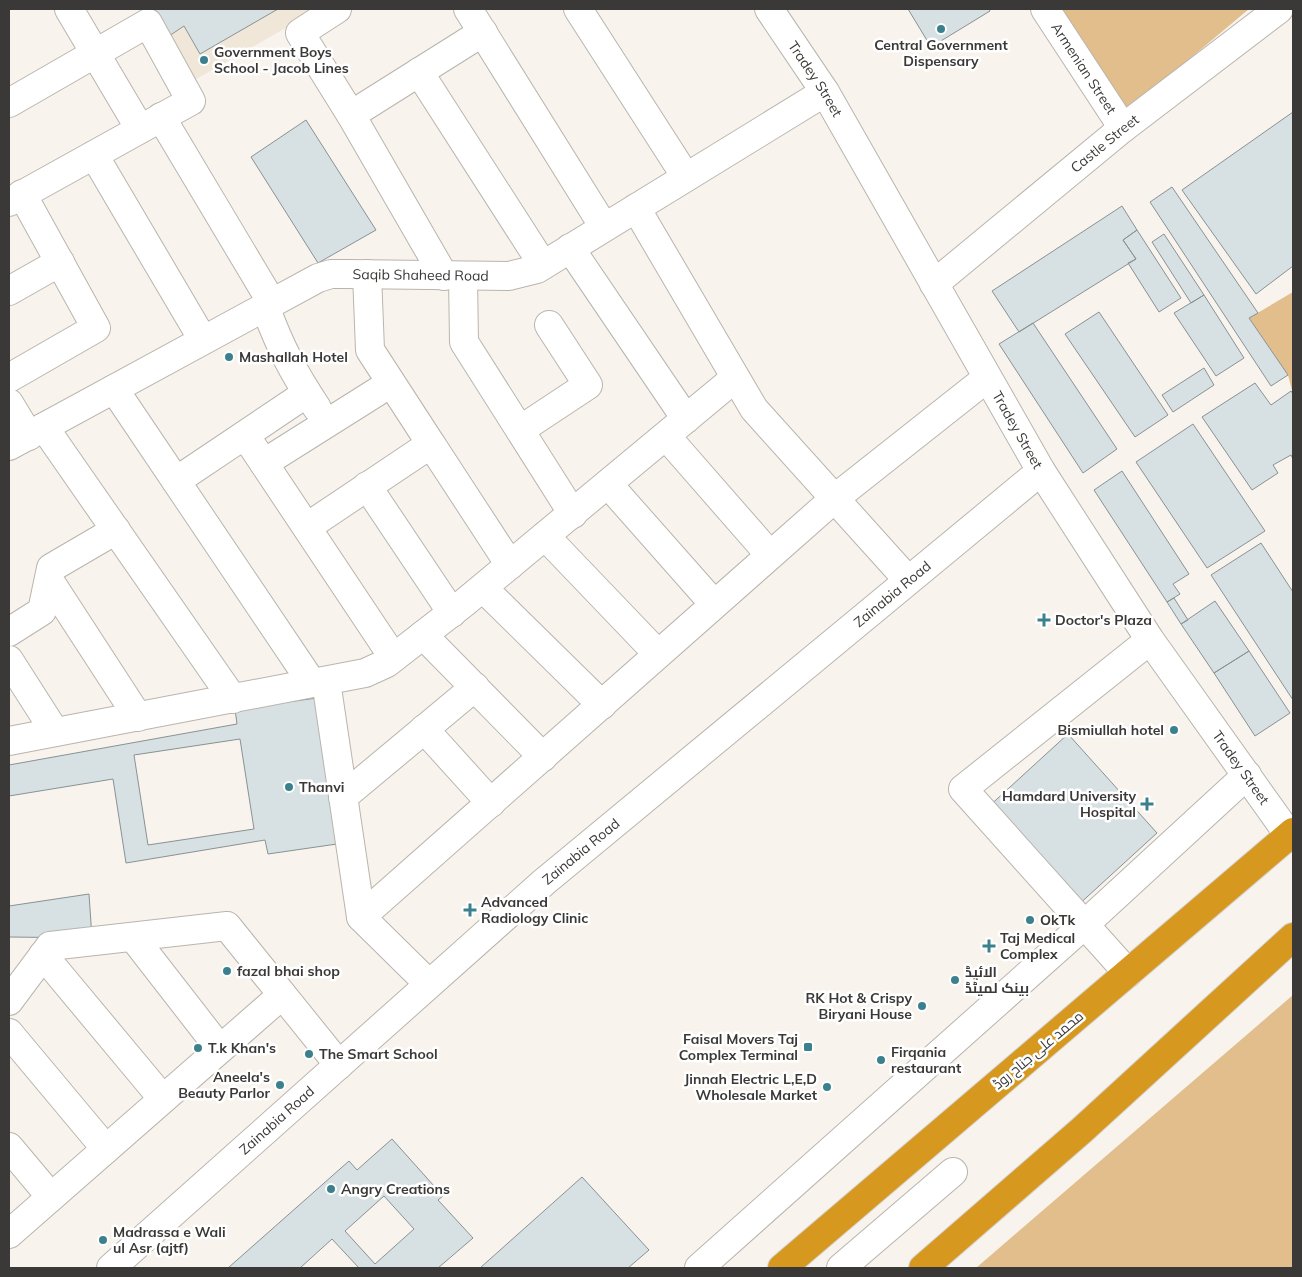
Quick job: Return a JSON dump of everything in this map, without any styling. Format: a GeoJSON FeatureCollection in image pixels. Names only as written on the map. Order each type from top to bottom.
{"type":"FeatureCollection","features":[{"type":"Feature","properties":{"kind":"highway","name":"محمد علی جناح روڈ"},"geometry":{"type":"LineString","coordinates":[[782,1268],[1291,833]]}},
{"type":"Feature","properties":{"kind":"highway"},"geometry":{"type":"LineString","coordinates":[[923,1268],[1082,1130],[1293,937]]}},
{"type":"Feature","properties":{"kind":"street"},"geometry":{"type":"LineString","coordinates":[[69,9],[95,52],[151,123],[268,305],[278,343],[292,372],[327,424]]}},
{"type":"Feature","properties":{"kind":"street"},"geometry":{"type":"LineString","coordinates":[[337,9],[300,33],[453,276],[464,342],[573,514]]}},
{"type":"Feature","properties":{"kind":"street"},"geometry":{"type":"LineString","coordinates":[[468,9],[604,227]]}},
{"type":"Feature","properties":{"kind":"street"},"geometry":{"type":"LineString","coordinates":[[578,9],[686,177]]}},
{"type":"Feature","properties":{"kind":"street","name":"Tradey Street"},"geometry":{"type":"LineString","coordinates":[[769,9],[825,92],[1040,471],[1150,640],[1291,833]]}},
{"type":"Feature","properties":{"kind":"street","name":"Armenian Street"},"geometry":{"type":"LineString","coordinates":[[1045,9],[1122,128]]}},
{"type":"Feature","properties":{"kind":"street","name":"Castle Street"},"geometry":{"type":"LineString","coordinates":[[934,284],[1122,128],[1279,9]]}},
{"type":"Feature","properties":{"kind":"street"},"geometry":{"type":"LineString","coordinates":[[9,378],[96,328],[60,262],[16,198],[191,101],[148,23],[10,98]]}},
{"type":"Feature","properties":{"kind":"street"},"geometry":{"type":"LineString","coordinates":[[351,115],[483,32]]}},
{"type":"Feature","properties":{"kind":"street"},"geometry":{"type":"LineString","coordinates":[[419,72],[543,265]]}},
{"type":"Feature","properties":{"kind":"street","name":"Saqib Shaheed Road"},"geometry":{"type":"LineString","coordinates":[[27,436],[318,278],[331,274],[509,276],[537,269],[825,92]]}},
{"type":"Feature","properties":{"kind":"street"},"geometry":{"type":"LineString","coordinates":[[94,155],[203,340]]}},
{"type":"Feature","properties":{"kind":"street"},"geometry":{"type":"LineString","coordinates":[[636,208],[754,409],[908,580]]}},
{"type":"Feature","properties":{"kind":"street"},"geometry":{"type":"LineString","coordinates":[[570,248],[676,427],[770,555]]}},
{"type":"Feature","properties":{"kind":"street"},"geometry":{"type":"LineString","coordinates":[[9,291],[60,262]]}},
{"type":"Feature","properties":{"kind":"street"},"geometry":{"type":"LineString","coordinates":[[367,274],[370,350],[510,565]]}},
{"type":"Feature","properties":{"kind":"street"},"geometry":{"type":"LineString","coordinates":[[520,430],[588,385],[549,326]]}},
{"type":"Feature","properties":{"kind":"street"},"geometry":{"type":"LineString","coordinates":[[9,741],[365,673],[393,657],[452,613],[735,378]]}},
{"type":"Feature","properties":{"kind":"street"},"geometry":{"type":"LineString","coordinates":[[361,917],[834,499],[987,378]]}},
{"type":"Feature","properties":{"kind":"street"},"geometry":{"type":"LineString","coordinates":[[264,463],[391,383]]}},
{"type":"Feature","properties":{"kind":"street"},"geometry":{"type":"LineString","coordinates":[[114,389],[176,481],[319,682],[343,797],[361,917],[430,984]]}},
{"type":"Feature","properties":{"kind":"street"},"geometry":{"type":"LineString","coordinates":[[176,481],[307,393]]}},
{"type":"Feature","properties":{"kind":"street"},"geometry":{"type":"LineString","coordinates":[[9,403],[27,436],[116,530],[233,699]]}},
{"type":"Feature","properties":{"kind":"street"},"geometry":{"type":"LineString","coordinates":[[245,434],[393,657]]}},
{"type":"Feature","properties":{"kind":"street"},"geometry":{"type":"LineString","coordinates":[[307,527],[431,444]]}},
{"type":"Feature","properties":{"kind":"street","name":"Zainabia Road"},"geometry":{"type":"LineString","coordinates":[[111,1268],[544,882],[1040,471]]}},
{"type":"Feature","properties":{"kind":"street"},"geometry":{"type":"LineString","coordinates":[[608,484],[714,604]]}},
{"type":"Feature","properties":{"kind":"street"},"geometry":{"type":"LineString","coordinates":[[367,486],[452,613]]}},
{"type":"Feature","properties":{"kind":"street"},"geometry":{"type":"LineString","coordinates":[[9,632],[42,612],[51,568],[116,530]]}},
{"type":"Feature","properties":{"kind":"street"},"geometry":{"type":"LineString","coordinates":[[545,536],[658,654]]}},
{"type":"Feature","properties":{"kind":"street"},"geometry":{"type":"LineString","coordinates":[[48,580],[138,717]]}},
{"type":"Feature","properties":{"kind":"street"},"geometry":{"type":"LineString","coordinates":[[483,588],[602,705]]}},
{"type":"Feature","properties":{"kind":"street"},"geometry":{"type":"LineString","coordinates":[[423,634],[543,757]]}},
{"type":"Feature","properties":{"kind":"street"},"geometry":{"type":"LineString","coordinates":[[1128,973],[963,789],[1150,640]]}},
{"type":"Feature","properties":{"kind":"street"},"geometry":{"type":"LineString","coordinates":[[9,660],[55,732]]}},
{"type":"Feature","properties":{"kind":"street"},"geometry":{"type":"LineString","coordinates":[[343,797],[475,688]]}},
{"type":"Feature","properties":{"kind":"street"},"geometry":{"type":"LineString","coordinates":[[424,730],[491,804]]}},
{"type":"Feature","properties":{"kind":"street"},"geometry":{"type":"LineString","coordinates":[[699,1268],[1084,925],[1247,775]]}},
{"type":"Feature","properties":{"kind":"street"},"geometry":{"type":"LineString","coordinates":[[9,1001],[50,946],[227,926],[339,1065]]}},
{"type":"Feature","properties":{"kind":"street"},"geometry":{"type":"LineString","coordinates":[[132,937],[220,1049]]}},
{"type":"Feature","properties":{"kind":"street"},"geometry":{"type":"LineString","coordinates":[[43,955],[163,1099]]}},
{"type":"Feature","properties":{"kind":"street"},"geometry":{"type":"LineString","coordinates":[[9,1234],[282,995]]}},
{"type":"Feature","properties":{"kind":"street"},"geometry":{"type":"LineString","coordinates":[[9,1033],[106,1149]]}},
{"type":"Feature","properties":{"kind":"street"},"geometry":{"type":"LineString","coordinates":[[9,1147],[51,1197]]}},
{"type":"Feature","properties":{"kind":"street"},"geometry":{"type":"LineString","coordinates":[[841,1268],[953,1172]]}},
{"type":"Feature","properties":{"kind":"shaded area","name":"Government Boys School - Jacob Lines"},"geometry":{"type":"Polygon","coordinates":[[[150,9],[319,9],[191,82],[150,9]]]}},
{"type":"Feature","properties":{"kind":"shaded area"},"geometry":{"type":"Polygon","coordinates":[[[1058,9],[1249,9],[1126,112],[1058,9]]]}},
{"type":"Feature","properties":{"kind":"shaded area"},"geometry":{"type":"Polygon","coordinates":[[[1293,292],[1293,394],[1288,375],[1249,318],[1293,292]]]}},
{"type":"Feature","properties":{"kind":"shaded area"},"geometry":{"type":"Polygon","coordinates":[[[1293,995],[1293,1268],[976,1268],[1293,995]]]}},
{"type":"Feature","properties":{"kind":"building"},"geometry":{"type":"Polygon","coordinates":[[[150,9],[278,9],[200,54],[184,26],[166,38],[150,9]]]}},
{"type":"Feature","properties":{"kind":"building","name":"Central Government Dispensary"},"geometry":{"type":"Polygon","coordinates":[[[908,9],[989,9],[990,11],[931,47],[908,9]]]}},
{"type":"Feature","properties":{"kind":"building"},"geometry":{"type":"Polygon","coordinates":[[[1293,112],[1293,266],[1256,294],[1182,190],[1293,112]]]}},
{"type":"Feature","properties":{"kind":"building"},"geometry":{"type":"Polygon","coordinates":[[[306,120],[376,230],[318,263],[251,157],[306,120]]]}},
{"type":"Feature","properties":{"kind":"building"},"geometry":{"type":"Polygon","coordinates":[[[1172,187],[1258,313],[1249,318],[1288,375],[1271,386],[1150,202],[1172,187]]]}},
{"type":"Feature","properties":{"kind":"building"},"geometry":{"type":"Polygon","coordinates":[[[1122,206],[1137,230],[1123,240],[1136,259],[1019,332],[992,291],[1122,206]]]}},
{"type":"Feature","properties":{"kind":"building"},"geometry":{"type":"Polygon","coordinates":[[[1137,230],[1181,298],[1159,312],[1128,263],[1136,259],[1123,240],[1137,230]]]}},
{"type":"Feature","properties":{"kind":"building"},"geometry":{"type":"Polygon","coordinates":[[[1164,234],[1204,295],[1191,303],[1152,242],[1164,234]]]}},
{"type":"Feature","properties":{"kind":"building"},"geometry":{"type":"Polygon","coordinates":[[[1204,295],[1244,358],[1216,376],[1174,313],[1204,295]]]}},
{"type":"Feature","properties":{"kind":"building"},"geometry":{"type":"Polygon","coordinates":[[[1099,312],[1168,415],[1135,437],[1065,334],[1099,312]]]}},
{"type":"Feature","properties":{"kind":"building"},"geometry":{"type":"Polygon","coordinates":[[[1033,323],[1117,449],[1083,473],[999,344],[1033,323]]]}},
{"type":"Feature","properties":{"kind":"building"},"geometry":{"type":"Polygon","coordinates":[[[1204,368],[1214,385],[1173,412],[1162,395],[1204,368]]]}},
{"type":"Feature","properties":{"kind":"building"},"geometry":{"type":"Polygon","coordinates":[[[1255,383],[1271,405],[1291,391],[1293,394],[1293,459],[1291,455],[1273,465],[1278,473],[1252,490],[1202,417],[1255,383]]]}},
{"type":"Feature","properties":{"kind":"building"},"geometry":{"type":"Polygon","coordinates":[[[1193,424],[1265,531],[1207,568],[1136,462],[1193,424]]]}},
{"type":"Feature","properties":{"kind":"building"},"geometry":{"type":"Polygon","coordinates":[[[1122,471],[1189,574],[1173,584],[1180,594],[1167,602],[1094,490],[1122,471]]]}},
{"type":"Feature","properties":{"kind":"building"},"geometry":{"type":"Polygon","coordinates":[[[1261,543],[1293,592],[1293,700],[1211,575],[1261,543]]]}},
{"type":"Feature","properties":{"kind":"building"},"geometry":{"type":"Polygon","coordinates":[[[1174,598],[1188,620],[1181,624],[1167,602],[1174,598]]]}},
{"type":"Feature","properties":{"kind":"building"},"geometry":{"type":"Polygon","coordinates":[[[1215,601],[1249,651],[1214,673],[1181,624],[1215,601]]]}},
{"type":"Feature","properties":{"kind":"building"},"geometry":{"type":"Polygon","coordinates":[[[1249,651],[1290,713],[1255,736],[1214,673],[1249,651]]]}},
{"type":"Feature","properties":{"kind":"building","name":"Thanvi"},"geometry":{"type":"Polygon","coordinates":[[[317,698],[337,844],[268,854],[265,840],[126,863],[113,779],[9,796],[9,765],[237,724],[235,709],[317,698]],[[240,739],[134,755],[148,845],[254,829],[240,739]]]}},
{"type":"Feature","properties":{"kind":"building"},"geometry":{"type":"Polygon","coordinates":[[[1068,734],[1157,833],[1064,918],[974,820],[1068,734]]]}},
{"type":"Feature","properties":{"kind":"building"},"geometry":{"type":"Polygon","coordinates":[[[89,894],[92,938],[9,937],[9,906],[89,894]]]}},
{"type":"Feature","properties":{"kind":"building"},"geometry":{"type":"Polygon","coordinates":[[[392,1139],[443,1196],[438,1200],[473,1238],[438,1268],[359,1268],[332,1239],[300,1268],[228,1268],[349,1161],[357,1170],[392,1139]],[[384,1196],[345,1231],[375,1264],[414,1229],[384,1196]]]}},
{"type":"Feature","properties":{"kind":"building"},"geometry":{"type":"Polygon","coordinates":[[[582,1177],[649,1250],[628,1268],[480,1268],[582,1177]]]}},
{"type":"Feature","properties":{"kind":"place","name":"Central Government Dispensary"},"geometry":{"type":"Point","coordinates":[941,29]}},
{"type":"Feature","properties":{"kind":"place","name":"Government Boys School - Jacob Lines"},"geometry":{"type":"Point","coordinates":[204,60]}},
{"type":"Feature","properties":{"kind":"place","name":"Mashallah Hotel"},"geometry":{"type":"Point","coordinates":[229,357]}},
{"type":"Feature","properties":{"kind":"place","name":"Doctor's Plaza"},"geometry":{"type":"Point","coordinates":[1044,620]}},
{"type":"Feature","properties":{"kind":"place","name":"Bismiullah hotel"},"geometry":{"type":"Point","coordinates":[1174,730]}},
{"type":"Feature","properties":{"kind":"place","name":"Thanvi"},"geometry":{"type":"Point","coordinates":[289,787]}},
{"type":"Feature","properties":{"kind":"place","name":"Hamdard University Hospital"},"geometry":{"type":"Point","coordinates":[1147,804]}},
{"type":"Feature","properties":{"kind":"place","name":"Advanced Radiology Clinic"},"geometry":{"type":"Point","coordinates":[470,910]}},
{"type":"Feature","properties":{"kind":"place","name":"OkTk"},"geometry":{"type":"Point","coordinates":[1030,920]}},
{"type":"Feature","properties":{"kind":"place","name":"Taj Medical Complex"},"geometry":{"type":"Point","coordinates":[989,946]}},
{"type":"Feature","properties":{"kind":"place","name":"fazal bhai shop"},"geometry":{"type":"Point","coordinates":[227,971]}},
{"type":"Feature","properties":{"kind":"place","name":"الائیڈ بینک لمیٹڈ"},"geometry":{"type":"Point","coordinates":[955,980]}},
{"type":"Feature","properties":{"kind":"place","name":"RK Hot & Crispy Biryani House"},"geometry":{"type":"Point","coordinates":[922,1006]}},
{"type":"Feature","properties":{"kind":"place","name":"Faisal Movers Taj Complex Terminal"},"geometry":{"type":"Point","coordinates":[808,1047]}},
{"type":"Feature","properties":{"kind":"place","name":"T.k Khan's"},"geometry":{"type":"Point","coordinates":[198,1048]}},
{"type":"Feature","properties":{"kind":"place","name":"The Smart School"},"geometry":{"type":"Point","coordinates":[309,1054]}},
{"type":"Feature","properties":{"kind":"place","name":"Firqania restaurant"},"geometry":{"type":"Point","coordinates":[881,1060]}},
{"type":"Feature","properties":{"kind":"place","name":"Aneela's Beauty Parlor"},"geometry":{"type":"Point","coordinates":[280,1085]}},
{"type":"Feature","properties":{"kind":"place","name":"Jinnah Electric L,E,D Wholesale Market"},"geometry":{"type":"Point","coordinates":[827,1087]}},
{"type":"Feature","properties":{"kind":"place","name":"Angry Creations"},"geometry":{"type":"Point","coordinates":[331,1189]}},
{"type":"Feature","properties":{"kind":"place","name":"Madrassa e Wali ul Asr (ajtf)"},"geometry":{"type":"Point","coordinates":[103,1240]}}]}
